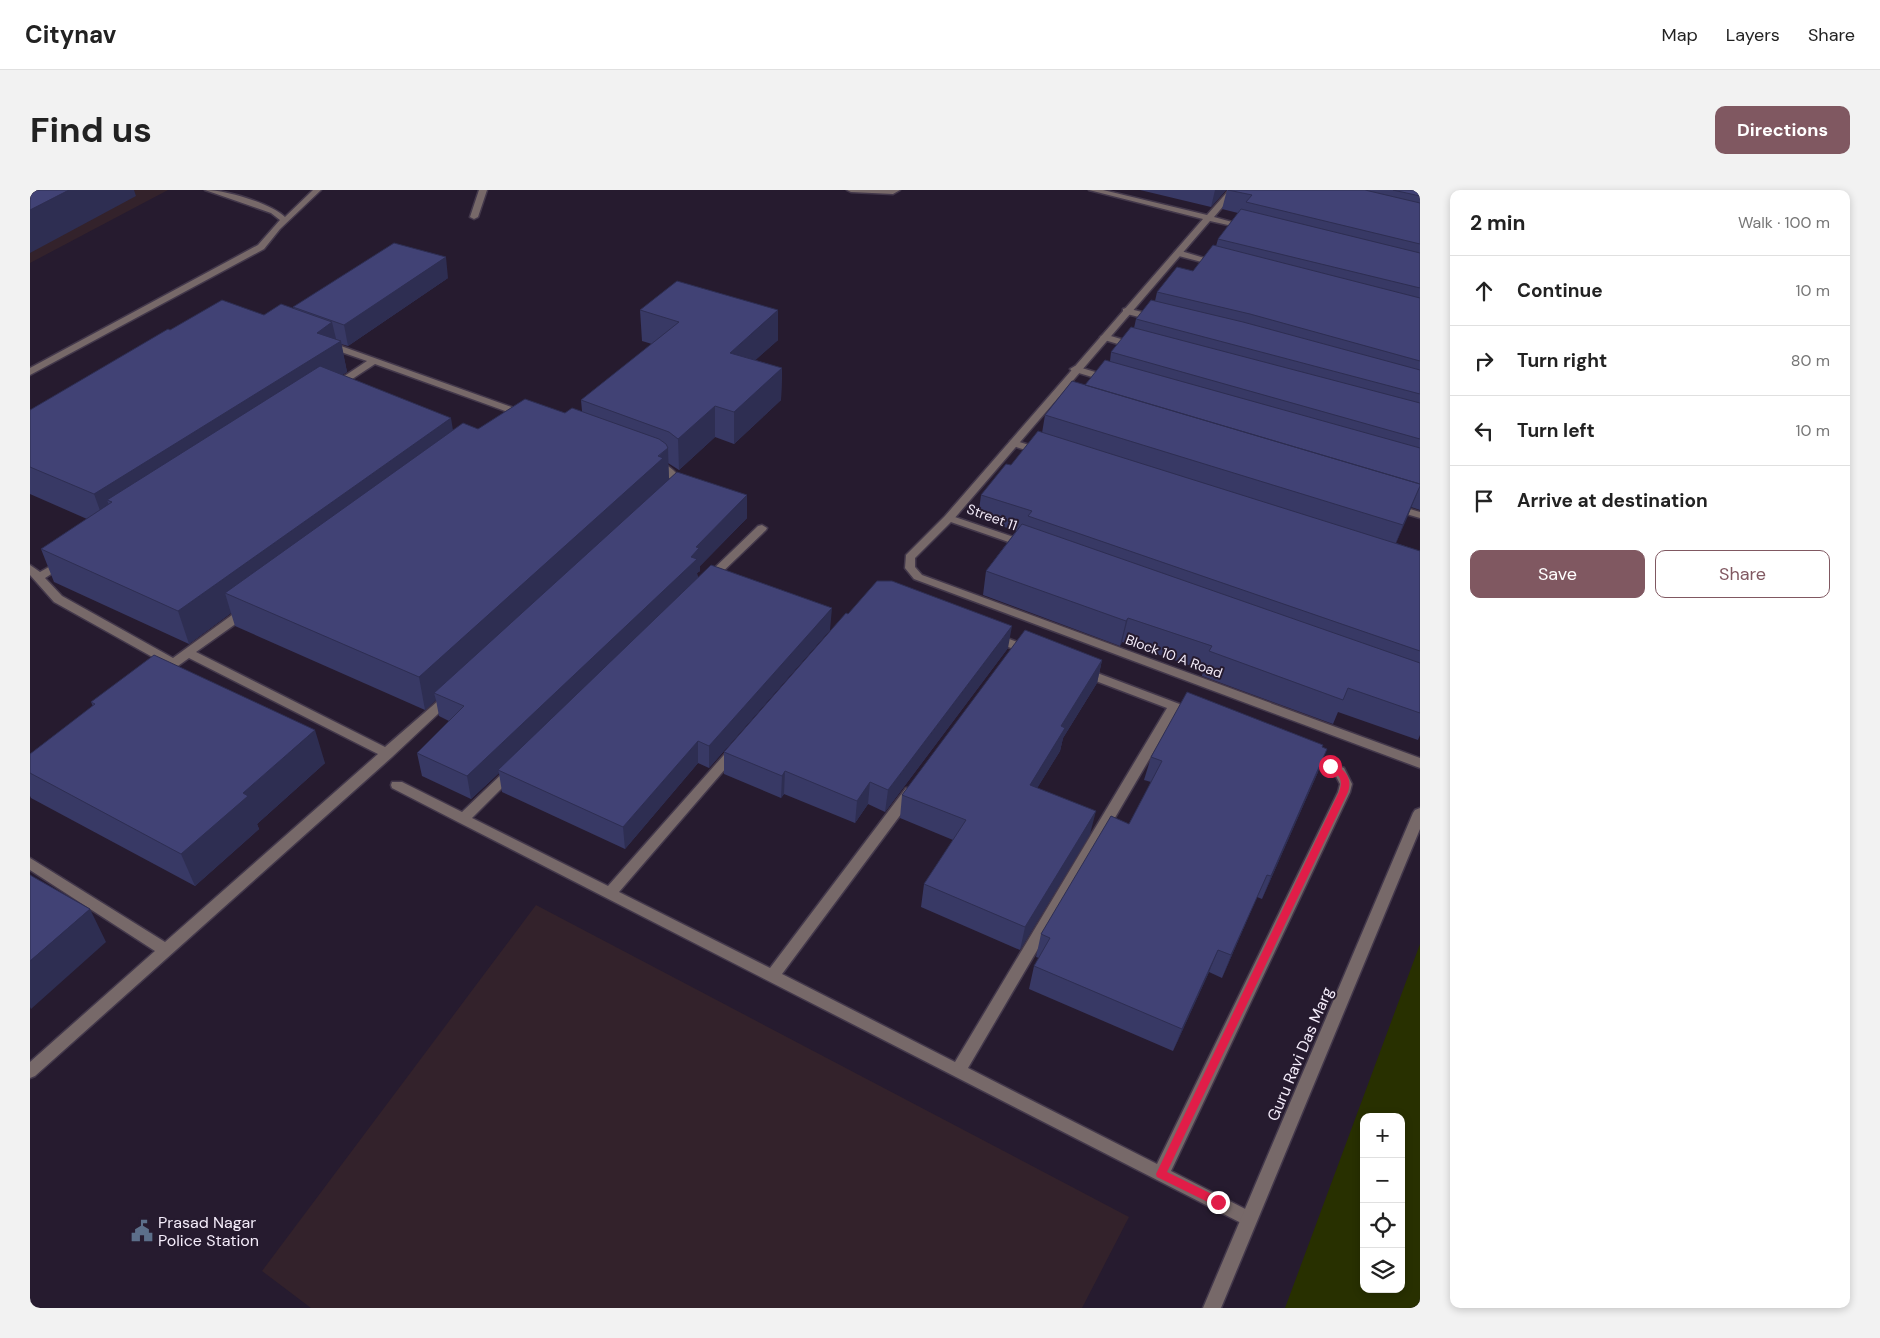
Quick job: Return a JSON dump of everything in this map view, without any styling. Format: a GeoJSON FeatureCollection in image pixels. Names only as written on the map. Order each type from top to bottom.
{"type":"FeatureCollection","features":[{"type":"Feature","properties":{"kind":"street"},"geometry":{"type":"LineString","coordinates":[[210,190],[274,211],[284,220],[277,231]]}},
{"type":"Feature","properties":{"kind":"street"},"geometry":{"type":"LineString","coordinates":[[30,372],[261,247],[317,190]]}},
{"type":"Feature","properties":{"kind":"street"},"geometry":{"type":"LineString","coordinates":[[474,217],[483,190]]}},
{"type":"Feature","properties":{"kind":"street"},"geometry":{"type":"LineString","coordinates":[[851,190],[893,192],[896,190]]}},
{"type":"Feature","properties":{"kind":"street"},"geometry":{"type":"LineString","coordinates":[[1093,190],[1256,230]]}},
{"type":"Feature","properties":{"kind":"street"},"geometry":{"type":"LineString","coordinates":[[949,518],[1013,443],[1053,404],[1075,369],[1233,190]]}},
{"type":"Feature","properties":{"kind":"street"},"geometry":{"type":"LineString","coordinates":[[1178,253],[1224,265]]}},
{"type":"Feature","properties":{"kind":"street"},"geometry":{"type":"LineString","coordinates":[[1126,311],[1164,320]]}},
{"type":"Feature","properties":{"kind":"street"},"geometry":{"type":"LineString","coordinates":[[1104,337],[1142,348]]}},
{"type":"Feature","properties":{"kind":"street"},"geometry":{"type":"LineString","coordinates":[[319,341],[513,415],[536,419]]}},
{"type":"Feature","properties":{"kind":"street"},"geometry":{"type":"LineString","coordinates":[[324,394],[374,361]]}},
{"type":"Feature","properties":{"kind":"street"},"geometry":{"type":"LineString","coordinates":[[1075,369],[1121,382]]}},
{"type":"Feature","properties":{"kind":"street"},"geometry":{"type":"LineString","coordinates":[[1013,443],[1051,455]]}},
{"type":"Feature","properties":{"kind":"street"},"geometry":{"type":"LineString","coordinates":[[646,460],[665,467],[673,473],[677,482],[675,488],[661,501]]}},
{"type":"Feature","properties":{"kind":"street"},"geometry":{"type":"LineString","coordinates":[[1382,504],[1420,515]]}},
{"type":"Feature","properties":{"kind":"street","name":"Street 11"},"geometry":{"type":"LineString","coordinates":[[949,518],[1034,548]]}},
{"type":"Feature","properties":{"kind":"street","name":"Block 10 A Road"},"geometry":{"type":"LineString","coordinates":[[949,518],[910,557],[910,568],[918,577],[1420,764]]}},
{"type":"Feature","properties":{"kind":"street"},"geometry":{"type":"LineString","coordinates":[[698,590],[762,528]]}},
{"type":"Feature","properties":{"kind":"street"},"geometry":{"type":"LineString","coordinates":[[39,577],[72,556]]}},
{"type":"Feature","properties":{"kind":"street"},"geometry":{"type":"LineString","coordinates":[[30,568],[58,599],[173,663]]}},
{"type":"Feature","properties":{"kind":"street"},"geometry":{"type":"LineString","coordinates":[[150,681],[252,606]]}},
{"type":"Feature","properties":{"kind":"street"},"geometry":{"type":"LineString","coordinates":[[982,632],[1015,650],[1046,657]]}},
{"type":"Feature","properties":{"kind":"street"},"geometry":{"type":"LineString","coordinates":[[188,653],[388,754]]}},
{"type":"Feature","properties":{"kind":"street"},"geometry":{"type":"LineString","coordinates":[[1073,668],[1210,720]]}},
{"type":"Feature","properties":{"kind":"street"},"geometry":{"type":"LineString","coordinates":[[30,1071],[388,754],[461,686]]}},
{"type":"Feature","properties":{"kind":"street"},"geometry":{"type":"LineString","coordinates":[[958,1071],[1174,706]]}},
{"type":"Feature","properties":{"kind":"street"},"geometry":{"type":"LineString","coordinates":[[610,893],[744,738]]}},
{"type":"Feature","properties":{"kind":"street"},"geometry":{"type":"LineString","coordinates":[[1161,1174],[1346,784],[1340,771],[1293,752]]}},
{"type":"Feature","properties":{"kind":"street"},"geometry":{"type":"LineString","coordinates":[[463,819],[520,763]]}},
{"type":"Feature","properties":{"kind":"street"},"geometry":{"type":"LineString","coordinates":[[773,976],[919,780]]}},
{"type":"Feature","properties":{"kind":"street"},"geometry":{"type":"LineString","coordinates":[[397,785],[1249,1219]]}},
{"type":"Feature","properties":{"kind":"street","name":"Guru Ravi Das Marg"},"geometry":{"type":"LineString","coordinates":[[1212,1308],[1420,813]]}},
{"type":"Feature","properties":{"kind":"street"},"geometry":{"type":"LineString","coordinates":[[30,863],[167,951]]}},
{"type":"Feature","properties":{"kind":"shaded area"},"geometry":{"type":"Polygon","coordinates":[[[30,190],[168,190],[30,263],[30,190]]]}},
{"type":"Feature","properties":{"kind":"shaded area"},"geometry":{"type":"Polygon","coordinates":[[[536,905],[1129,1217],[1082,1308],[311,1308],[262,1271],[536,905]]]}},
{"type":"Feature","properties":{"kind":"green space"},"geometry":{"type":"Polygon","coordinates":[[[1420,944],[1420,1308],[1285,1308],[1420,944]]]}},
{"type":"Feature","properties":{"kind":"building"},"geometry":{"type":"Polygon","coordinates":[[[30,190],[69,190],[30,210],[30,190]]]}},
{"type":"Feature","properties":{"kind":"building"},"geometry":{"type":"Polygon","coordinates":[[[1228,190],[1365,190],[1420,203],[1420,244],[1246,202],[1252,195],[1228,190]]]}},
{"type":"Feature","properties":{"kind":"building"},"geometry":{"type":"Polygon","coordinates":[[[1393,190],[1420,190],[1420,196],[1393,190]]]}},
{"type":"Feature","properties":{"kind":"building"},"geometry":{"type":"Polygon","coordinates":[[[1241,209],[1420,253],[1420,288],[1218,239],[1241,209]]]}},
{"type":"Feature","properties":{"kind":"building"},"geometry":{"type":"Polygon","coordinates":[[[394,243],[446,257],[344,325],[293,307],[394,243]]]}},
{"type":"Feature","properties":{"kind":"building"},"geometry":{"type":"Polygon","coordinates":[[[1213,245],[1420,298],[1420,361],[1250,314],[1157,292],[1177,267],[1193,271],[1213,245]]]}},
{"type":"Feature","properties":{"kind":"building"},"geometry":{"type":"Polygon","coordinates":[[[677,281],[778,310],[730,353],[782,368],[734,412],[715,406],[678,439],[669,432],[581,400],[679,322],[640,310],[677,281]]]}},
{"type":"Feature","properties":{"kind":"building"},"geometry":{"type":"Polygon","coordinates":[[[222,300],[264,315],[281,304],[332,322],[317,333],[341,341],[94,494],[30,467],[30,410],[168,329],[170,330],[222,300]]]}},
{"type":"Feature","properties":{"kind":"building"},"geometry":{"type":"Polygon","coordinates":[[[1151,300],[1243,322],[1420,370],[1420,394],[1136,319],[1151,300]]]}},
{"type":"Feature","properties":{"kind":"building"},"geometry":{"type":"Polygon","coordinates":[[[1131,327],[1420,403],[1420,439],[1111,352],[1131,327]]]}},
{"type":"Feature","properties":{"kind":"building"},"geometry":{"type":"Polygon","coordinates":[[[1105,360],[1420,448],[1420,484],[1085,385],[1105,360]]]}},
{"type":"Feature","properties":{"kind":"building"},"geometry":{"type":"Polygon","coordinates":[[[320,366],[451,418],[178,611],[41,549],[112,502],[107,500],[320,366]]]}},
{"type":"Feature","properties":{"kind":"building"},"geometry":{"type":"Polygon","coordinates":[[[1072,381],[1420,484],[1420,486],[1403,525],[1045,415],[1072,381]]]}},
{"type":"Feature","properties":{"kind":"building"},"geometry":{"type":"Polygon","coordinates":[[[525,399],[565,413],[572,408],[659,439],[668,448],[658,456],[663,458],[419,677],[225,593],[463,423],[478,429],[525,399]]]}},
{"type":"Feature","properties":{"kind":"building"},"geometry":{"type":"Polygon","coordinates":[[[1038,431],[1420,551],[1420,651],[1028,516],[1032,511],[981,495],[1006,464],[1011,465],[1038,431]]]}},
{"type":"Feature","properties":{"kind":"building"},"geometry":{"type":"Polygon","coordinates":[[[677,472],[747,495],[696,547],[699,548],[691,557],[697,559],[467,776],[417,753],[464,706],[434,693],[677,472]]]}},
{"type":"Feature","properties":{"kind":"building"},"geometry":{"type":"Polygon","coordinates":[[[1022,524],[1420,663],[1420,713],[1348,688],[1343,700],[1209,651],[1212,646],[1128,618],[1126,621],[986,571],[1022,524]]]}},
{"type":"Feature","properties":{"kind":"building"},"geometry":{"type":"Polygon","coordinates":[[[711,565],[832,608],[709,746],[698,741],[623,827],[498,770],[711,565]]]}},
{"type":"Feature","properties":{"kind":"building"},"geometry":{"type":"Polygon","coordinates":[[[877,581],[892,581],[1012,626],[888,790],[870,782],[857,801],[785,771],[782,776],[724,752],[846,613],[848,614],[877,581]]]}},
{"type":"Feature","properties":{"kind":"building"},"geometry":{"type":"Polygon","coordinates":[[[1025,630],[1102,660],[1061,726],[1065,728],[1030,785],[1096,811],[1025,927],[924,884],[966,820],[902,795],[1025,630]]]}},
{"type":"Feature","properties":{"kind":"building"},"geometry":{"type":"Polygon","coordinates":[[[154,655],[315,730],[243,793],[248,796],[181,854],[30,773],[30,754],[95,704],[91,702],[154,655]]]}},
{"type":"Feature","properties":{"kind":"building"},"geometry":{"type":"Polygon","coordinates":[[[1187,692],[1323,745],[1322,747],[1327,749],[1271,876],[1267,875],[1231,955],[1218,950],[1182,1029],[1034,966],[1050,938],[1041,934],[1111,816],[1129,824],[1162,761],[1151,757],[1187,692]]]}},
{"type":"Feature","properties":{"kind":"building"},"geometry":{"type":"Polygon","coordinates":[[[30,875],[90,909],[30,961],[30,875]]]}},
{"type":"Feature","properties":{"kind":"place","name":"Prasad Nagar Police Station"},"geometry":{"type":"Point","coordinates":[142,1231]}},
{"type":"Feature","properties":{"kind":"route"},"geometry":{"type":"LineString","coordinates":[[1218,1202],[1161,1174],[1344,792],[1345,778],[1340,771],[1330,766]]}}]}
